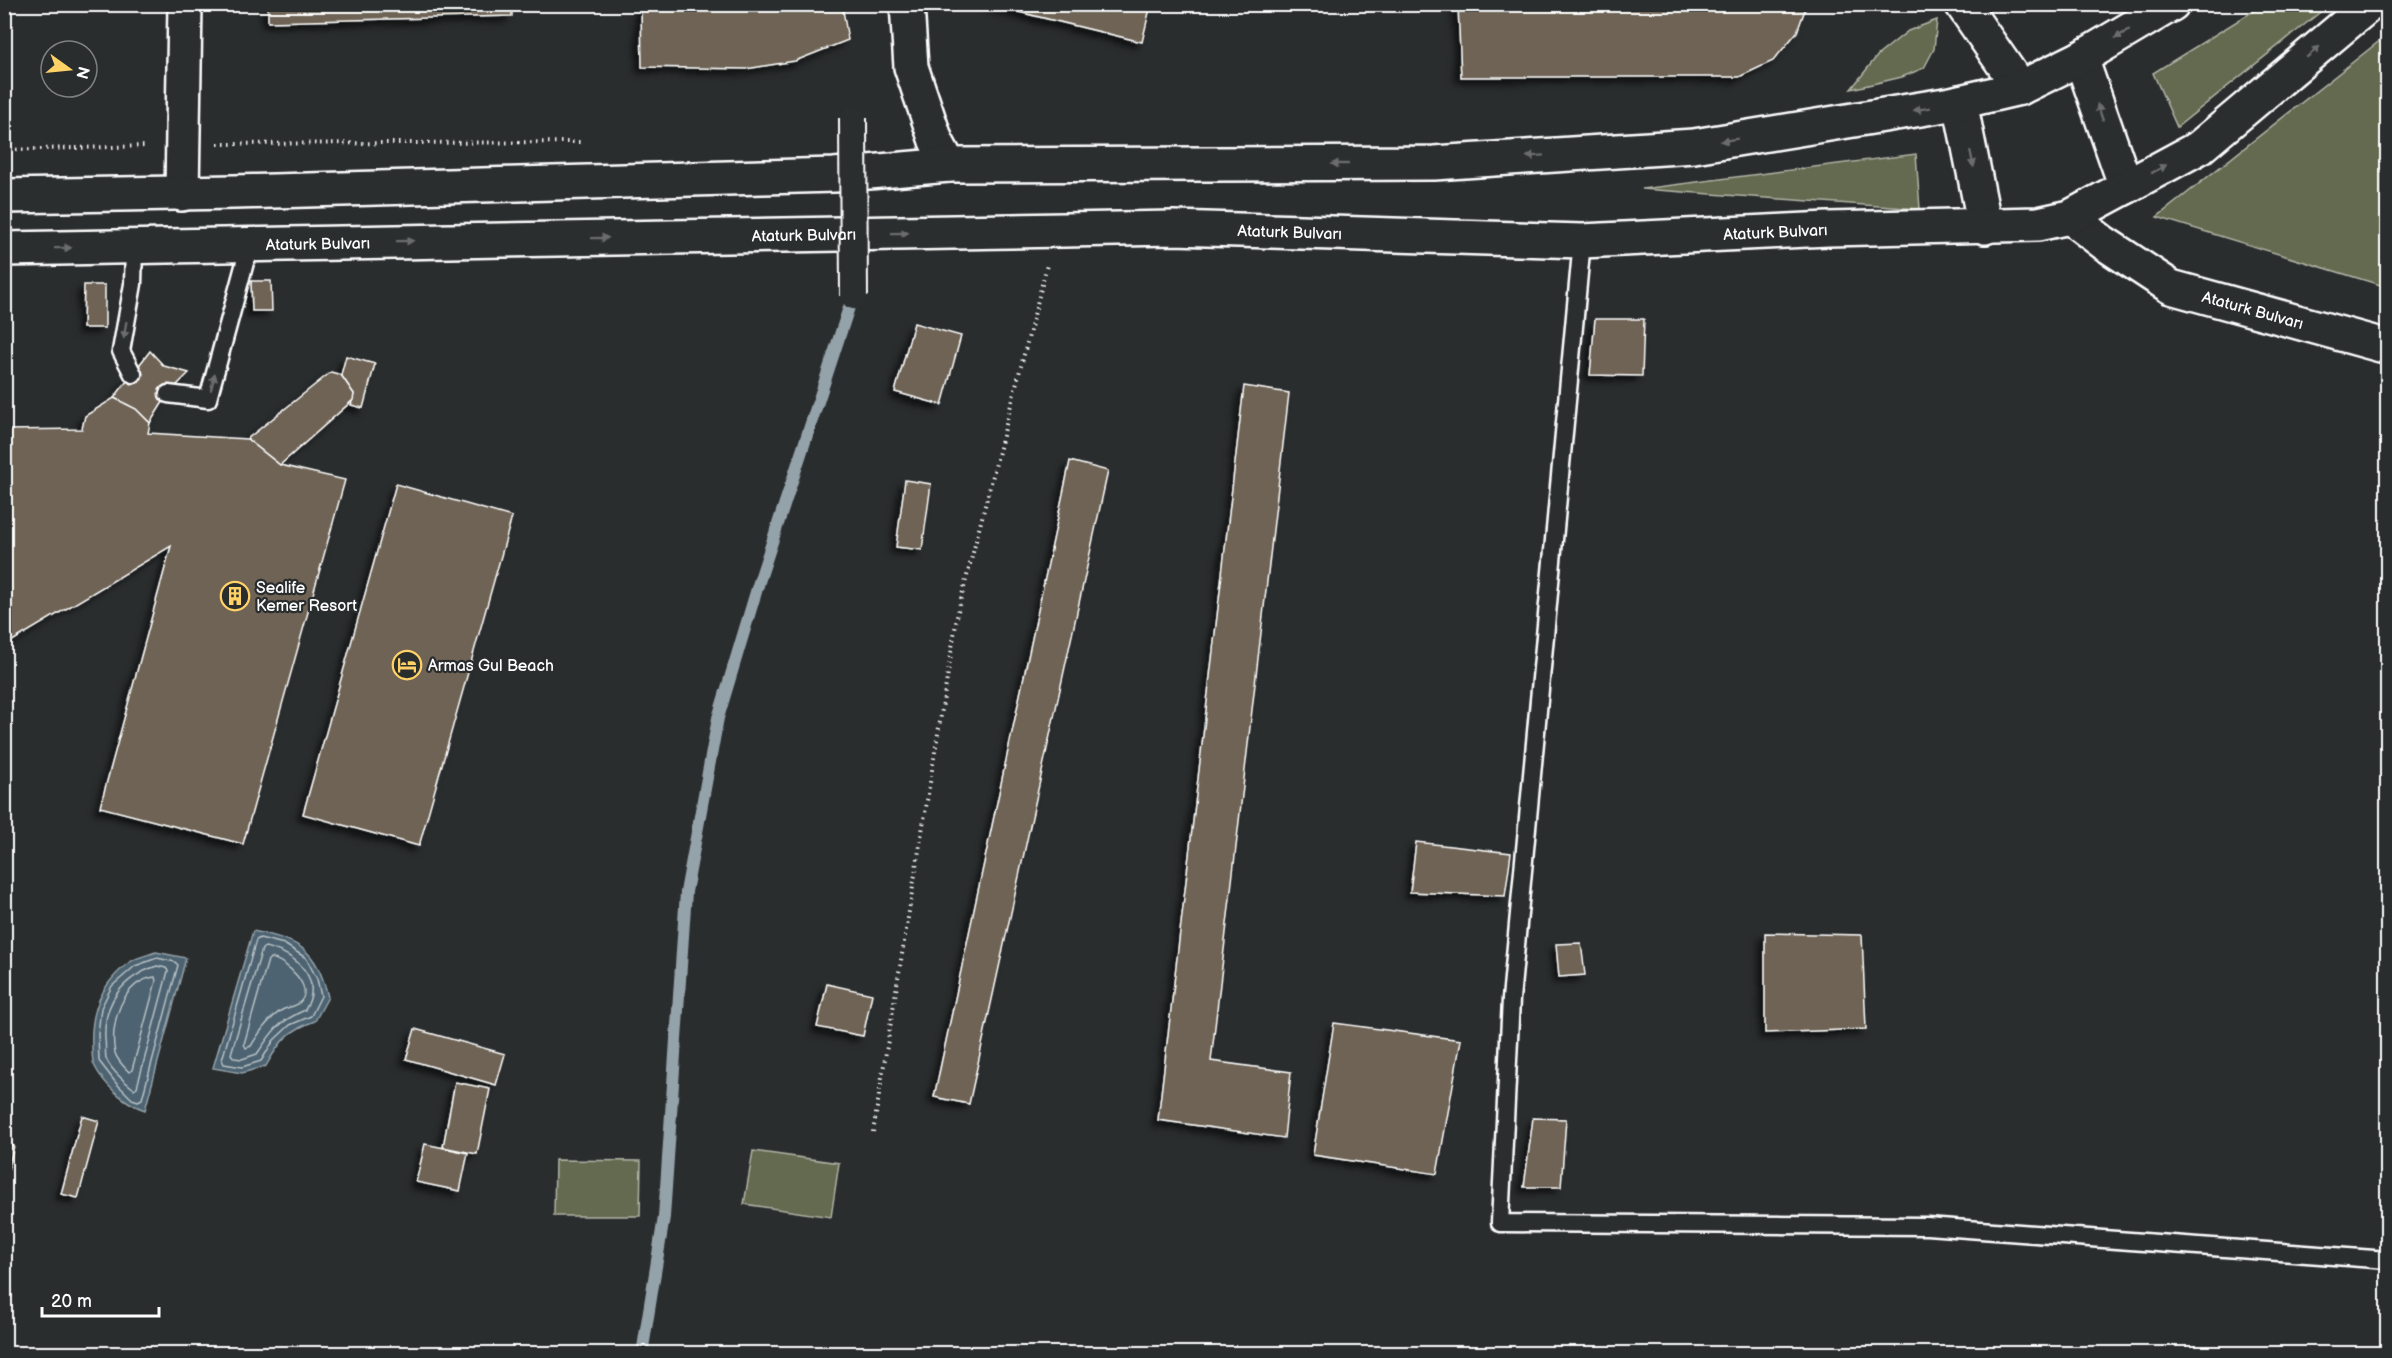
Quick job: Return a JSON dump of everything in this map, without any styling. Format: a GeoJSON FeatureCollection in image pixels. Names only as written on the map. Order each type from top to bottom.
{"type":"FeatureCollection","features":[{"type":"Feature","properties":{"kind":"main road"},"geometry":{"type":"LineString","coordinates":[[147,247],[171,194],[186,4]]}},
{"type":"Feature","properties":{"kind":"main road"},"geometry":{"type":"LineString","coordinates":[[907,4],[911,67],[936,141],[949,165]]}},
{"type":"Feature","properties":{"kind":"main road"},"geometry":{"type":"LineString","coordinates":[[1962,4],[2020,88]]}},
{"type":"Feature","properties":{"kind":"main road"},"geometry":{"type":"LineString","coordinates":[[4,196],[171,194],[822,176],[949,165],[1434,163],[1694,146],[1960,102],[2020,88],[2081,58],[2172,4]]}},
{"type":"Feature","properties":{"kind":"main road"},"geometry":{"type":"LineString","coordinates":[[2070,218],[2200,147],[2370,4]]}},
{"type":"Feature","properties":{"kind":"main road"},"geometry":{"type":"LineString","coordinates":[[2081,58],[2126,187]]}},
{"type":"Feature","properties":{"kind":"main road"},"geometry":{"type":"LineString","coordinates":[[1960,102],[1985,227]]}},
{"type":"Feature","properties":{"kind":"main road","name":"Ataturk Bulvarı"},"geometry":{"type":"LineString","coordinates":[[4,249],[1174,228],[1582,241],[1828,229],[1985,227],[2038,224],[2070,218],[2171,287],[2388,347]]}},
{"type":"Feature","properties":{"kind":"street"},"geometry":{"type":"LineString","coordinates":[[853,118],[854,296]]}},
{"type":"Feature","properties":{"kind":"lane"},"geometry":{"type":"LineString","coordinates":[[1582,241],[1511,999],[1500,1223],[1927,1226],[2388,1260]]}},
{"type":"Feature","properties":{"kind":"lane"},"geometry":{"type":"LineString","coordinates":[[168,394],[208,399],[250,244]]}},
{"type":"Feature","properties":{"kind":"lane"},"geometry":{"type":"LineString","coordinates":[[133,374],[122,351],[132,285],[147,247]]}},
{"type":"Feature","properties":{"kind":"path"},"geometry":{"type":"LineString","coordinates":[[873,1132],[958,611],[1056,230]]}},
{"type":"Feature","properties":{"kind":"green space"},"geometry":{"type":"Polygon","coordinates":[[[2263,5],[2329,5],[2177,127],[2153,73],[2263,5]]]}},
{"type":"Feature","properties":{"kind":"green space"},"geometry":{"type":"Polygon","coordinates":[[[1937,20],[1934,49],[1924,68],[1902,77],[1851,89],[1878,55],[1908,31],[1937,20]]]}},
{"type":"Feature","properties":{"kind":"green space"},"geometry":{"type":"Polygon","coordinates":[[[2387,35],[2387,287],[2157,217],[2387,35]]]}},
{"type":"Feature","properties":{"kind":"green space"},"geometry":{"type":"Polygon","coordinates":[[[1916,154],[1920,209],[1642,189],[1916,154]]]}},
{"type":"Feature","properties":{"kind":"green space"},"geometry":{"type":"Polygon","coordinates":[[[753,1151],[839,1163],[831,1217],[744,1204],[753,1151]]]}},
{"type":"Feature","properties":{"kind":"green space"},"geometry":{"type":"Polygon","coordinates":[[[555,1160],[641,1161],[640,1216],[554,1216],[555,1160]]]}},
{"type":"Feature","properties":{"kind":"water"},"geometry":{"type":"Polygon","coordinates":[[[253,931],[283,939],[304,949],[318,967],[328,997],[315,1021],[285,1038],[266,1066],[242,1073],[213,1068],[253,931]]]}},
{"type":"Feature","properties":{"kind":"water"},"geometry":{"type":"Polygon","coordinates":[[[156,952],[186,958],[145,1110],[122,1098],[98,1072],[93,1061],[92,1033],[99,999],[112,979],[133,960],[156,952]]]}},
{"type":"Feature","properties":{"kind":"building"},"geometry":{"type":"Polygon","coordinates":[[[268,4],[512,4],[512,16],[268,22],[268,4]]]}},
{"type":"Feature","properties":{"kind":"building"},"geometry":{"type":"Polygon","coordinates":[[[641,4],[842,4],[848,40],[795,61],[746,69],[642,67],[641,4]]]}},
{"type":"Feature","properties":{"kind":"building"},"geometry":{"type":"Polygon","coordinates":[[[986,4],[1151,4],[1142,42],[986,4]]]}},
{"type":"Feature","properties":{"kind":"building"},"geometry":{"type":"Polygon","coordinates":[[[1458,4],[1807,4],[1797,32],[1773,61],[1739,77],[1461,77],[1458,4]]]}},
{"type":"Feature","properties":{"kind":"building"},"geometry":{"type":"Polygon","coordinates":[[[251,281],[271,281],[272,311],[252,311],[251,281]]]}},
{"type":"Feature","properties":{"kind":"building"},"geometry":{"type":"Polygon","coordinates":[[[84,285],[105,285],[105,328],[83,328],[84,285]]]}},
{"type":"Feature","properties":{"kind":"building"},"geometry":{"type":"Polygon","coordinates":[[[1595,319],[1644,319],[1642,376],[1590,375],[1595,319]]]}},
{"type":"Feature","properties":{"kind":"building"},"geometry":{"type":"Polygon","coordinates":[[[914,323],[961,336],[942,405],[895,392],[914,323]]]}},
{"type":"Feature","properties":{"kind":"building"},"geometry":{"type":"Polygon","coordinates":[[[150,351],[164,366],[189,373],[168,394],[150,423],[136,409],[114,398],[150,351]]]}},
{"type":"Feature","properties":{"kind":"building"},"geometry":{"type":"Polygon","coordinates":[[[346,356],[375,364],[363,408],[351,405],[354,394],[341,375],[346,356]]]}},
{"type":"Feature","properties":{"kind":"building"},"geometry":{"type":"Polygon","coordinates":[[[331,372],[341,375],[354,394],[353,400],[280,465],[247,439],[331,372]]]}},
{"type":"Feature","properties":{"kind":"building"},"geometry":{"type":"Polygon","coordinates":[[[1244,386],[1289,393],[1211,1061],[1291,1072],[1284,1138],[1158,1120],[1244,386]]]}},
{"type":"Feature","properties":{"kind":"building","name":"Sealife Kemer Resort"},"geometry":{"type":"Polygon","coordinates":[[[114,398],[136,409],[150,423],[148,433],[247,439],[280,465],[345,480],[243,844],[100,807],[171,546],[4,646],[4,430],[82,429],[85,416],[114,398]]]}},
{"type":"Feature","properties":{"kind":"building"},"geometry":{"type":"Polygon","coordinates":[[[1070,461],[1108,471],[969,1104],[934,1097],[1070,461]]]}},
{"type":"Feature","properties":{"kind":"building"},"geometry":{"type":"Polygon","coordinates":[[[905,480],[931,484],[922,550],[896,547],[905,480]]]}},
{"type":"Feature","properties":{"kind":"building","name":"Armas Gul Beach"},"geometry":{"type":"Polygon","coordinates":[[[396,484],[512,517],[419,846],[303,814],[396,484]]]}},
{"type":"Feature","properties":{"kind":"building"},"geometry":{"type":"Polygon","coordinates":[[[1416,842],[1511,853],[1505,896],[1410,892],[1416,842]]]}},
{"type":"Feature","properties":{"kind":"building"},"geometry":{"type":"Polygon","coordinates":[[[1765,933],[1862,935],[1866,1029],[1765,1033],[1765,933]]]}},
{"type":"Feature","properties":{"kind":"building"},"geometry":{"type":"Polygon","coordinates":[[[1581,943],[1585,975],[1559,977],[1556,944],[1581,943]]]}},
{"type":"Feature","properties":{"kind":"building"},"geometry":{"type":"Polygon","coordinates":[[[827,984],[872,994],[863,1036],[817,1027],[827,984]]]}},
{"type":"Feature","properties":{"kind":"building"},"geometry":{"type":"Polygon","coordinates":[[[1334,1023],[1461,1040],[1437,1174],[1313,1155],[1334,1023]]]}},
{"type":"Feature","properties":{"kind":"building"},"geometry":{"type":"Polygon","coordinates":[[[415,1029],[505,1054],[496,1085],[406,1059],[415,1029]]]}},
{"type":"Feature","properties":{"kind":"building"},"geometry":{"type":"Polygon","coordinates":[[[455,1082],[490,1089],[477,1154],[443,1147],[455,1082]]]}},
{"type":"Feature","properties":{"kind":"building"},"geometry":{"type":"Polygon","coordinates":[[[82,1116],[99,1121],[78,1198],[61,1194],[82,1116]]]}},
{"type":"Feature","properties":{"kind":"building"},"geometry":{"type":"Polygon","coordinates":[[[1533,1118],[1566,1119],[1561,1187],[1524,1187],[1533,1118]]]}},
{"type":"Feature","properties":{"kind":"building"},"geometry":{"type":"Polygon","coordinates":[[[4,1143],[14,1146],[8,1169],[4,1168],[4,1143]]]}},
{"type":"Feature","properties":{"kind":"building"},"geometry":{"type":"Polygon","coordinates":[[[425,1144],[468,1153],[460,1191],[416,1182],[425,1144]]]}},
{"type":"Feature","properties":{"kind":"waterway"},"geometry":{"type":"LineString","coordinates":[[642,1354],[664,1217],[686,892],[718,718],[759,582],[854,292]]}},
{"type":"Feature","properties":{"kind":"place","name":"Sealife Kemer Resort"},"geometry":{"type":"Point","coordinates":[235,596]}},
{"type":"Feature","properties":{"kind":"place","name":"Armas Gul Beach"},"geometry":{"type":"Point","coordinates":[407,665]}}]}
